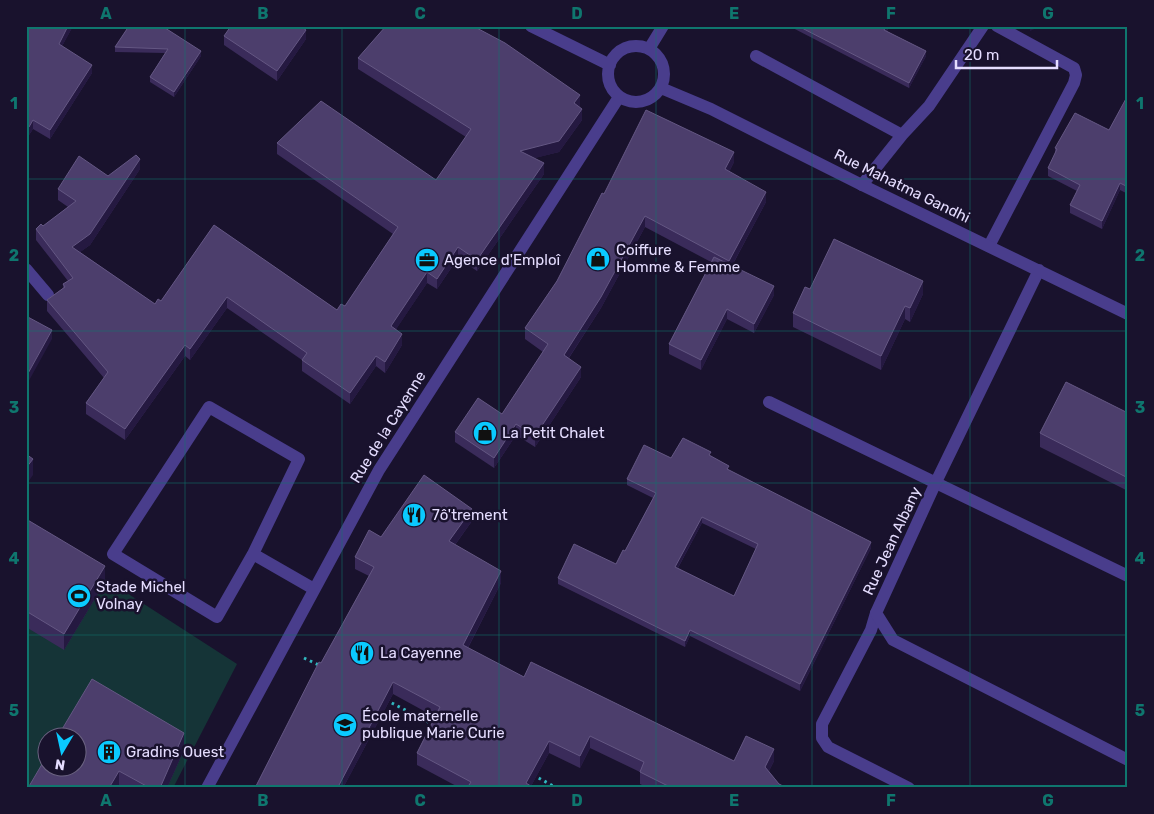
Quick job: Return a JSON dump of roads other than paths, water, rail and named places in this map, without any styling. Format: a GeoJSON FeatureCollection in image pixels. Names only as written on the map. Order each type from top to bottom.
{"type":"FeatureCollection","features":[{"type":"Feature","properties":{"kind":"street"},"geometry":{"type":"LineString","coordinates":[[531,26],[610,65]]}},
{"type":"Feature","properties":{"kind":"street"},"geometry":{"type":"LineString","coordinates":[[649,49],[663,26]]}},
{"type":"Feature","properties":{"kind":"street"},"geometry":{"type":"LineString","coordinates":[[862,185],[902,135],[929,106],[983,26]]}},
{"type":"Feature","properties":{"kind":"street"},"geometry":{"type":"LineString","coordinates":[[989,246],[1074,83],[1076,75],[1074,68],[997,26]]}},
{"type":"Feature","properties":{"kind":"street"},"geometry":{"type":"LineString","coordinates":[[628,47],[649,49],[663,66],[661,88],[642,101],[634,102],[619,96],[610,84],[608,76],[610,65],[616,55],[628,47]]}},
{"type":"Feature","properties":{"kind":"street"},"geometry":{"type":"LineString","coordinates":[[756,56],[902,135]]}},
{"type":"Feature","properties":{"kind":"street","name":"Rue Mahatma Gandhi"},"geometry":{"type":"LineString","coordinates":[[661,88],[710,109],[1128,314]]}},
{"type":"Feature","properties":{"kind":"street","name":"Rue de la Cayenne"},"geometry":{"type":"LineString","coordinates":[[207,788],[379,470],[619,96]]}},
{"type":"Feature","properties":{"kind":"street"},"geometry":{"type":"LineString","coordinates":[[26,269],[48,296]]}},
{"type":"Feature","properties":{"kind":"street","name":"Rue Jean Albany"},"geometry":{"type":"LineString","coordinates":[[1039,270],[936,482],[876,613],[894,640],[1128,760]]}},
{"type":"Feature","properties":{"kind":"street"},"geometry":{"type":"LineString","coordinates":[[769,402],[1128,576]]}},
{"type":"Feature","properties":{"kind":"street"},"geometry":{"type":"LineString","coordinates":[[209,407],[299,459],[253,554],[217,617],[113,554],[209,407]]}},
{"type":"Feature","properties":{"kind":"street"},"geometry":{"type":"LineString","coordinates":[[253,554],[314,589]]}},
{"type":"Feature","properties":{"kind":"street"},"geometry":{"type":"LineString","coordinates":[[876,613],[871,630],[822,724],[822,738],[828,747],[909,788]]}},
{"type":"Feature","properties":{"kind":"place","name":"Coiffure Homme & Femme"},"geometry":{"type":"Point","coordinates":[598,259]}},
{"type":"Feature","properties":{"kind":"place","name":"Agence d'Emploî"},"geometry":{"type":"Point","coordinates":[427,260]}},
{"type":"Feature","properties":{"kind":"place","name":"La Petit Chalet"},"geometry":{"type":"Point","coordinates":[485,433]}},
{"type":"Feature","properties":{"kind":"place","name":"7ô'trement"},"geometry":{"type":"Point","coordinates":[414,515]}},
{"type":"Feature","properties":{"kind":"place","name":"Stade Michel Volnay"},"geometry":{"type":"Point","coordinates":[79,596]}},
{"type":"Feature","properties":{"kind":"place","name":"La Cayenne"},"geometry":{"type":"Point","coordinates":[362,653]}},
{"type":"Feature","properties":{"kind":"place","name":"École maternelle publique Marie Curie"},"geometry":{"type":"Point","coordinates":[345,725]}},
{"type":"Feature","properties":{"kind":"place","name":"Gradins Ouest"},"geometry":{"type":"Point","coordinates":[109,752]}}]}
